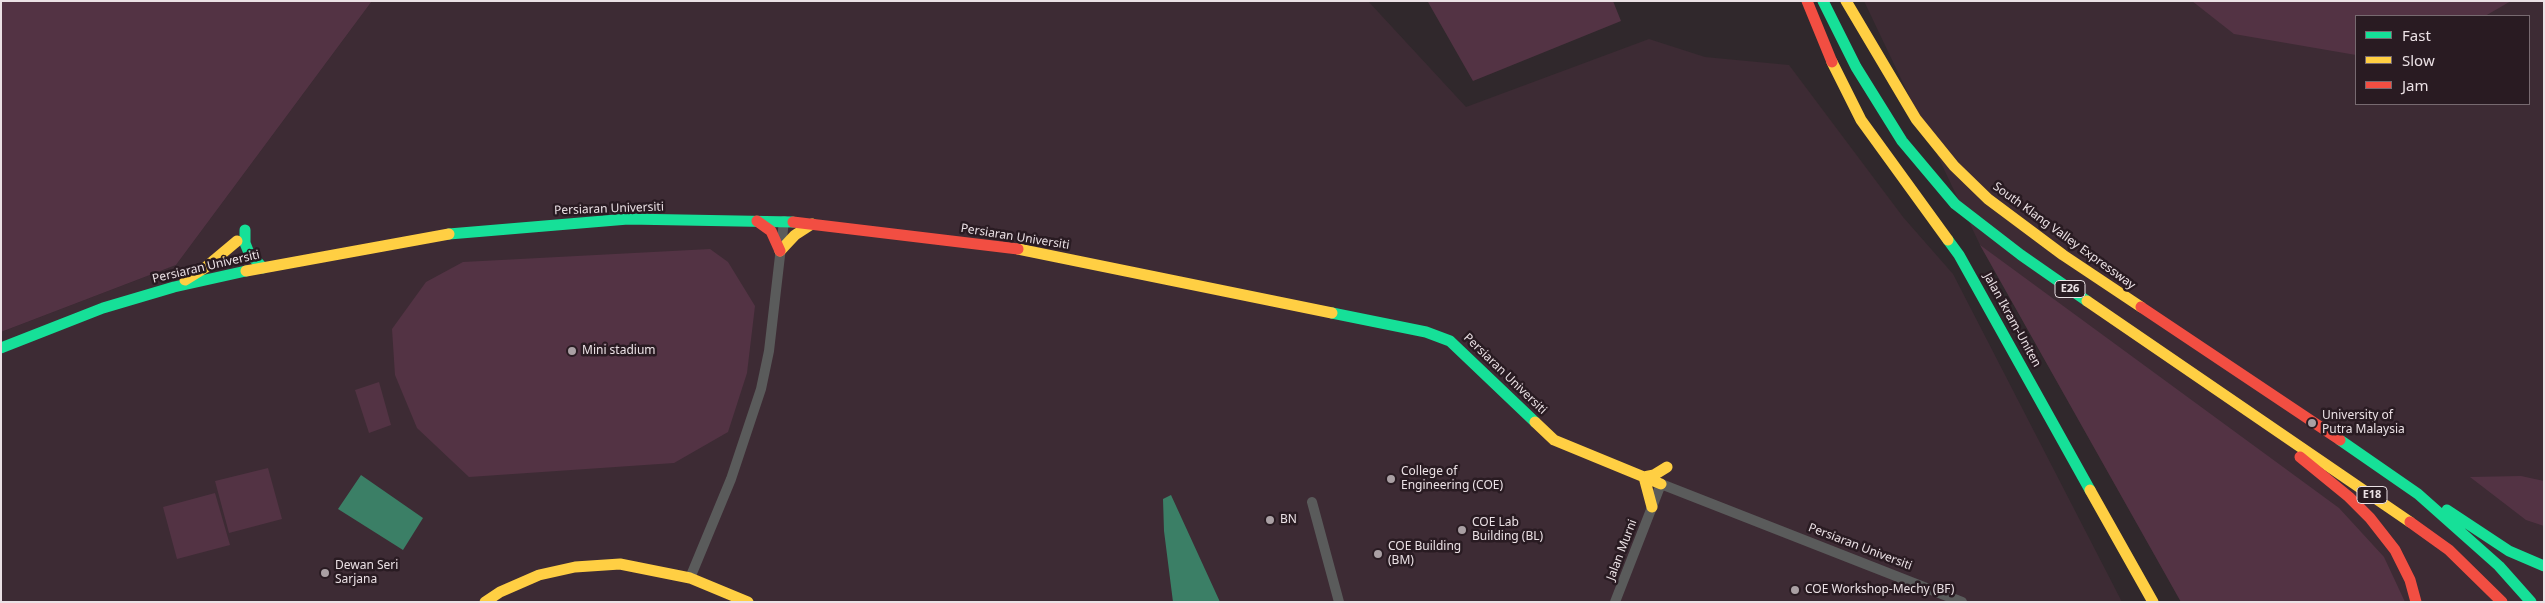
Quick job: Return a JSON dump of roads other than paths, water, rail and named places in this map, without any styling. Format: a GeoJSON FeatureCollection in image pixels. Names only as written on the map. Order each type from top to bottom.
{"type":"FeatureCollection","features":[{"type":"Feature","properties":{"kind":"main road","name":"Jalan Ikram-Uniten"},"geometry":{"type":"LineString","coordinates":[[1808,1],[1832,62],[1861,120],[1960,255],[2152,602]]}},
{"type":"Feature","properties":{"kind":"main road","name":"E26"},"geometry":{"type":"LineString","coordinates":[[1822,1],[1856,67],[1902,141],[1955,204],[2021,255],[2187,372]]}},
{"type":"Feature","properties":{"kind":"main road","name":"South Klang Valley Expressway"},"geometry":{"type":"LineString","coordinates":[[1846,1],[1916,119],[1961,173],[1988,198],[2062,255],[2202,348]]}},
{"type":"Feature","properties":{"kind":"main road","name":"Persiaran Universiti"},"geometry":{"type":"LineString","coordinates":[[1,348],[30,335],[103,308],[174,287],[263,268],[463,232],[628,220],[784,221],[1015,248],[1426,332],[1450,340],[1554,440],[1661,484]]}},
{"type":"Feature","properties":{"kind":"main road"},"geometry":{"type":"LineString","coordinates":[[757,221],[771,232],[780,251],[795,235],[812,224]]}},
{"type":"Feature","properties":{"kind":"main road"},"geometry":{"type":"LineString","coordinates":[[246,230],[245,243],[249,253],[263,268]]}},
{"type":"Feature","properties":{"kind":"main road"},"geometry":{"type":"LineString","coordinates":[[174,287],[206,267],[236,241]]}},
{"type":"Feature","properties":{"kind":"main road","name":"E18"},"geometry":{"type":"LineString","coordinates":[[2202,348],[2342,440],[2418,494],[2499,566],[2531,602]]}},
{"type":"Feature","properties":{"kind":"main road","name":"E18"},"geometry":{"type":"LineString","coordinates":[[2187,372],[2341,472],[2449,550],[2502,602]]}},
{"type":"Feature","properties":{"kind":"main road"},"geometry":{"type":"LineString","coordinates":[[2246,411],[2349,497],[2370,518],[2395,550],[2410,580],[2416,602]]}},
{"type":"Feature","properties":{"kind":"main road"},"geometry":{"type":"LineString","coordinates":[[1652,507],[1644,477],[1667,467]]}},
{"type":"Feature","properties":{"kind":"main road"},"geometry":{"type":"LineString","coordinates":[[2418,494],[2464,519],[2509,551],[2544,566]]}},
{"type":"Feature","properties":{"kind":"main road"},"geometry":{"type":"LineString","coordinates":[[485,602],[522,581],[575,567],[620,564],[663,571],[690,578],[748,602]]}},
{"type":"Feature","properties":{"kind":"street"},"geometry":{"type":"LineString","coordinates":[[690,578],[731,479],[762,389],[769,351],[784,221]]}},
{"type":"Feature","properties":{"kind":"street","name":"Jalan Murni"},"geometry":{"type":"LineString","coordinates":[[1615,602],[1661,484]]}},
{"type":"Feature","properties":{"kind":"street","name":"Persiaran Universiti"},"geometry":{"type":"LineString","coordinates":[[1661,484],[1962,602]]}},
{"type":"Feature","properties":{"kind":"street"},"geometry":{"type":"LineString","coordinates":[[1312,502],[1339,602]]}},
{"type":"Feature","properties":{"kind":"place","name":"Mini stadium"},"geometry":{"type":"Point","coordinates":[572,351]}},
{"type":"Feature","properties":{"kind":"place","name":"University of Putra Malaysia"},"geometry":{"type":"Point","coordinates":[2312,423]}},
{"type":"Feature","properties":{"kind":"place","name":"College of Engineering (COE)"},"geometry":{"type":"Point","coordinates":[1391,479]}},
{"type":"Feature","properties":{"kind":"place","name":"BN"},"geometry":{"type":"Point","coordinates":[1270,520]}},
{"type":"Feature","properties":{"kind":"place","name":"COE Lab Building (BL)"},"geometry":{"type":"Point","coordinates":[1462,530]}},
{"type":"Feature","properties":{"kind":"place","name":"COE Building (BM)"},"geometry":{"type":"Point","coordinates":[1378,554]}},
{"type":"Feature","properties":{"kind":"place","name":"Dewan Seri Sarjana"},"geometry":{"type":"Point","coordinates":[325,573]}},
{"type":"Feature","properties":{"kind":"place","name":"COE Workshop-Mechy (BF)"},"geometry":{"type":"Point","coordinates":[1795,590]}}]}
